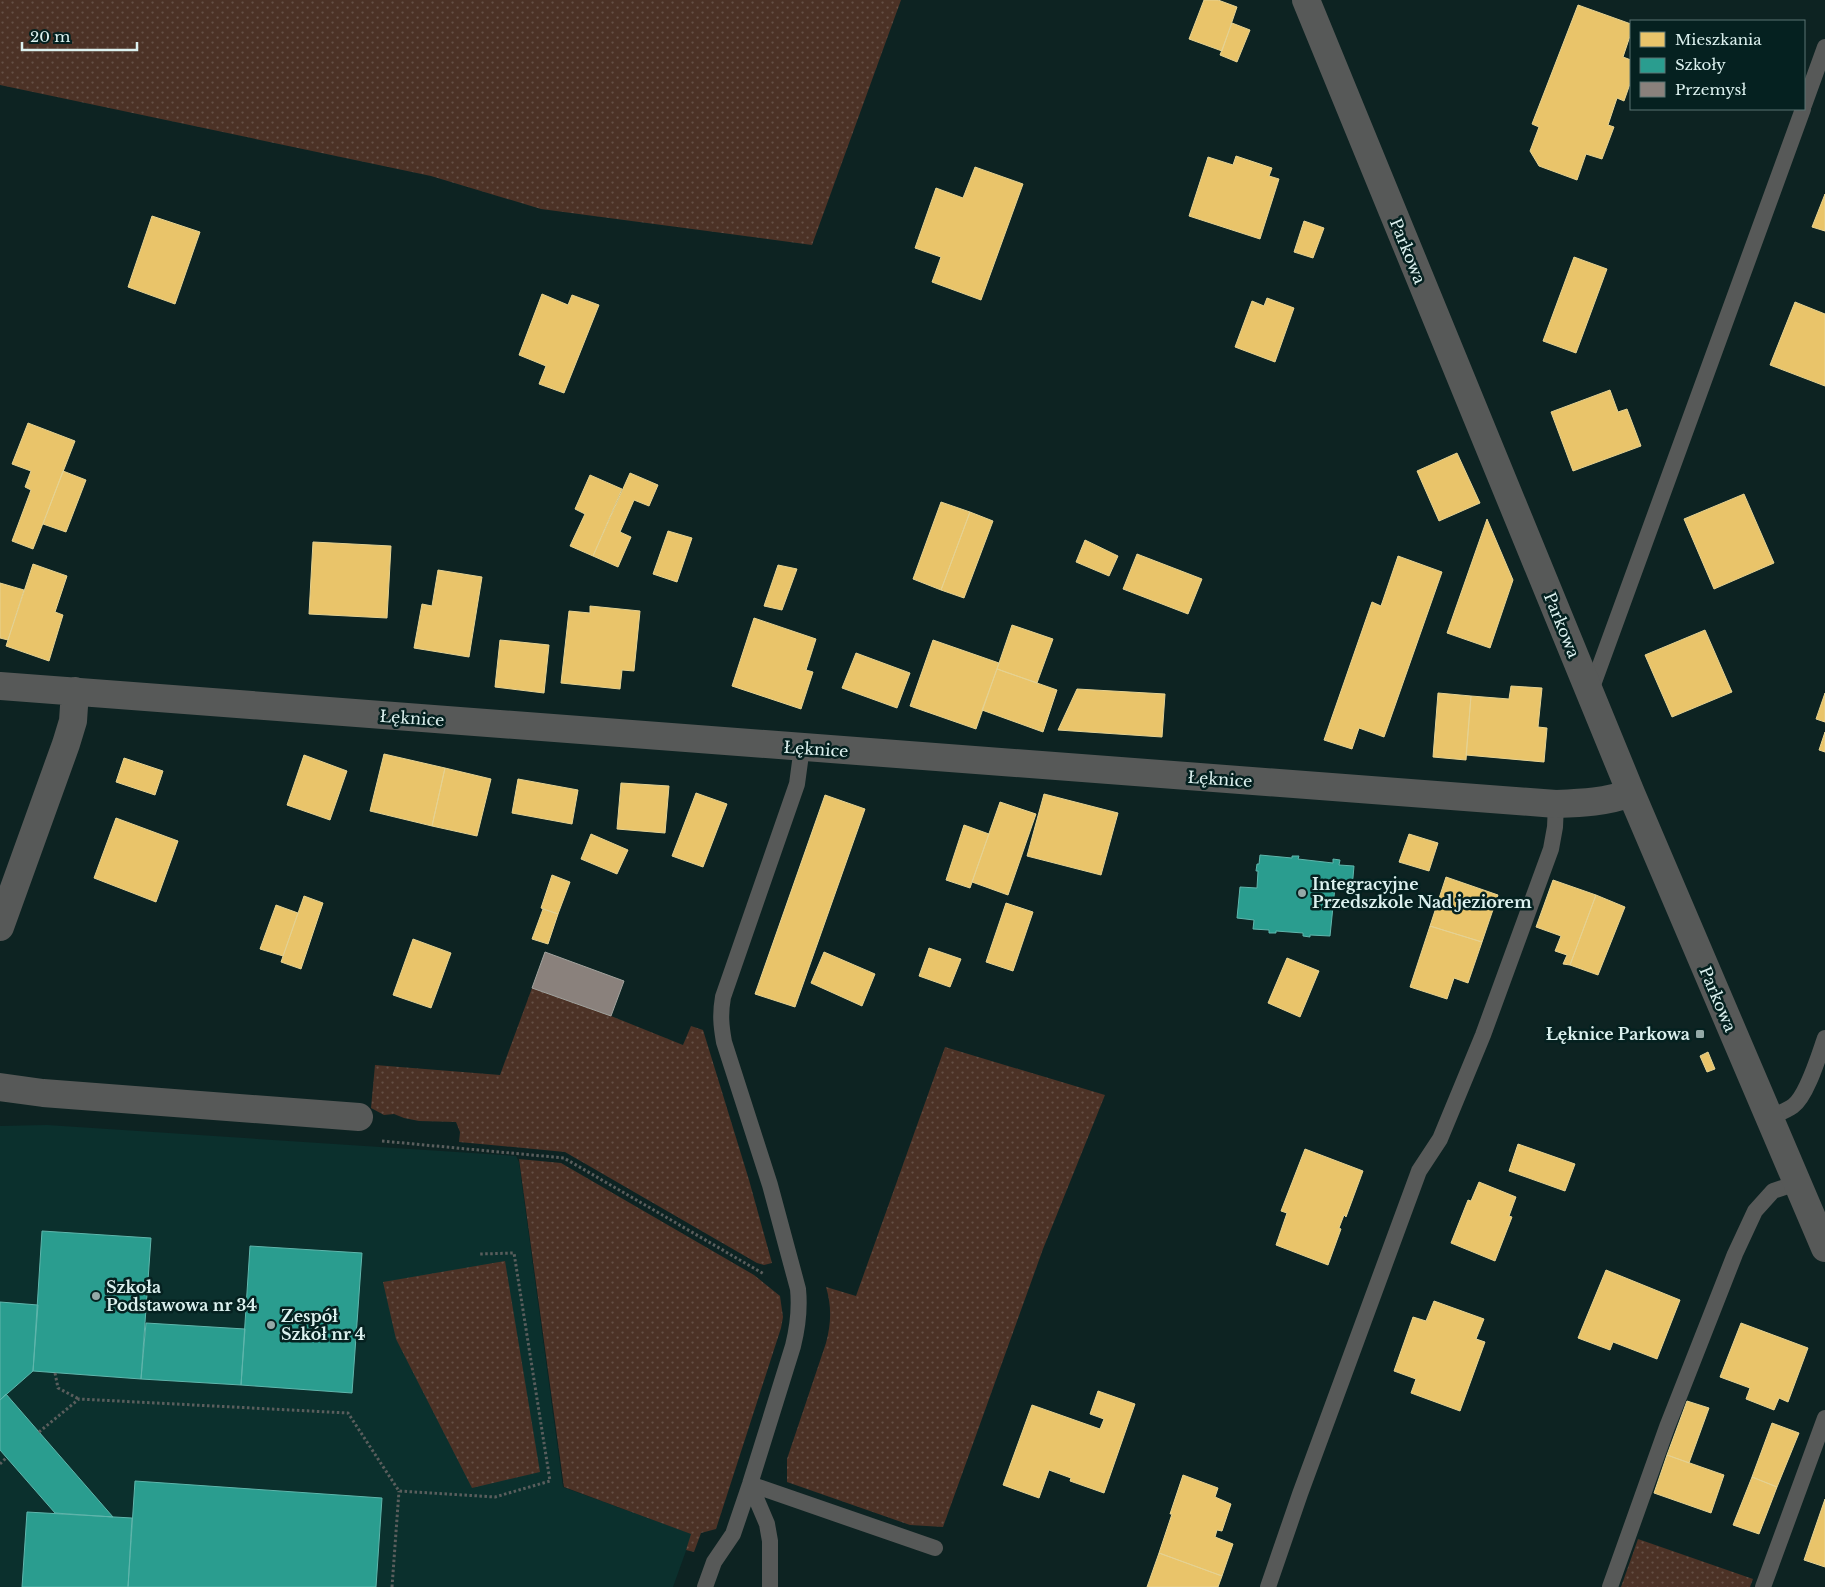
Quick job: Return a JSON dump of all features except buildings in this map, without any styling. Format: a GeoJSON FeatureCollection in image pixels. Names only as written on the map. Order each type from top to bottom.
{"type":"FeatureCollection","features":[{"type":"Feature","properties":{"kind":"street","name":"Parkowa"},"geometry":{"type":"LineString","coordinates":[[1311,3],[1631,793],[1825,1248]]}},
{"type":"Feature","properties":{"kind":"street","name":"Łęknice"},"geometry":{"type":"LineString","coordinates":[[0,686],[1556,804],[1604,801],[1631,793]]}},
{"type":"Feature","properties":{"kind":"street"},"geometry":{"type":"LineString","coordinates":[[0,927],[66,744],[73,721],[75,691]]}},
{"type":"Feature","properties":{"kind":"street"},"geometry":{"type":"LineString","coordinates":[[0,1088],[43,1093],[359,1117]]}},
{"type":"Feature","properties":{"kind":"lane"},"geometry":{"type":"LineString","coordinates":[[1805,102],[1825,47]]}},
{"type":"Feature","properties":{"kind":"lane"},"geometry":{"type":"LineString","coordinates":[[1590,692],[1802,110]]}},
{"type":"Feature","properties":{"kind":"lane"},"geometry":{"type":"LineString","coordinates":[[705,1587],[714,1562],[733,1534],[799,1323],[800,1306],[798,1290],[770,1185],[724,1042],[720,1012],[723,997],[797,784],[802,748]]}},
{"type":"Feature","properties":{"kind":"lane"},"geometry":{"type":"LineString","coordinates":[[1268,1587],[1300,1494],[1419,1171],[1440,1139],[1483,1035],[1518,942],[1551,849],[1555,827],[1556,804]]}},
{"type":"Feature","properties":{"kind":"lane"},"geometry":{"type":"LineString","coordinates":[[1769,1118],[1795,1105],[1807,1086],[1825,1038]]}},
{"type":"Feature","properties":{"kind":"lane"},"geometry":{"type":"LineString","coordinates":[[1610,1587],[1667,1427],[1735,1254],[1755,1211],[1773,1191],[1796,1183]]}},
{"type":"Feature","properties":{"kind":"lane"},"geometry":{"type":"LineString","coordinates":[[1763,1587],[1825,1418]]}},
{"type":"Feature","properties":{"kind":"lane"},"geometry":{"type":"LineString","coordinates":[[750,1484],[935,1548]]}},
{"type":"Feature","properties":{"kind":"lane"},"geometry":{"type":"LineString","coordinates":[[750,1484],[767,1524],[770,1541],[770,1587]]}},
{"type":"Feature","properties":{"kind":"path"},"geometry":{"type":"LineString","coordinates":[[359,1117],[366,1140],[564,1158],[769,1277],[798,1290]]}},
{"type":"Feature","properties":{"kind":"path"},"geometry":{"type":"LineString","coordinates":[[399,1491],[495,1497],[550,1481],[514,1253],[480,1254]]}},
{"type":"Feature","properties":{"kind":"path"},"geometry":{"type":"LineString","coordinates":[[55,1373],[58,1388],[79,1399],[348,1413],[399,1491],[392,1587]]}},
{"type":"Feature","properties":{"kind":"path"},"geometry":{"type":"LineString","coordinates":[[39,1432],[79,1399]]}},
{"type":"Feature","properties":{"kind":"path"},"geometry":{"type":"LineString","coordinates":[[0,1464],[6,1458]]}},
{"type":"Feature","properties":{"kind":"shaded area"},"geometry":{"type":"Polygon","coordinates":[[[0,0],[901,0],[812,245],[541,209],[431,176],[0,85],[0,0]]]}},
{"type":"Feature","properties":{"kind":"shaded area"},"geometry":{"type":"Polygon","coordinates":[[[532,988],[611,1016],[683,1045],[691,1026],[703,1030],[749,1180],[772,1263],[764,1265],[757,1263],[565,1152],[459,1142],[460,1132],[456,1122],[419,1121],[394,1114],[384,1115],[371,1108],[375,1065],[500,1075],[532,988]]]}},
{"type":"Feature","properties":{"kind":"shaded area"},"geometry":{"type":"Polygon","coordinates":[[[945,1047],[1105,1095],[1043,1249],[943,1527],[910,1525],[787,1482],[787,1459],[828,1336],[830,1308],[826,1287],[856,1296],[945,1047]]]}},
{"type":"Feature","properties":{"kind":"shaded area","name":"Zespół Szkół nr 4"},"geometry":{"type":"Polygon","coordinates":[[[47,1125],[516,1156],[519,1162],[563,1487],[692,1534],[673,1587],[0,1587],[0,1126],[47,1125]]]}},
{"type":"Feature","properties":{"kind":"shaded area"},"geometry":{"type":"Polygon","coordinates":[[[519,1159],[561,1163],[754,1275],[780,1296],[783,1317],[781,1328],[716,1529],[701,1533],[694,1552],[686,1550],[691,1534],[564,1487],[519,1159]]]}},
{"type":"Feature","properties":{"kind":"shaded area"},"geometry":{"type":"Polygon","coordinates":[[[505,1261],[540,1472],[472,1488],[396,1339],[383,1282],[505,1261]]]}},
{"type":"Feature","properties":{"kind":"shaded area"},"geometry":{"type":"Polygon","coordinates":[[[1638,1539],[1753,1579],[1750,1587],[1621,1587],[1638,1539]]]}},
{"type":"Feature","properties":{"kind":"place","name":"Integracyjne Przedszkole Nad jeziorem"},"geometry":{"type":"Point","coordinates":[1302,893]}},
{"type":"Feature","properties":{"kind":"place","name":"Łęknice Parkowa"},"geometry":{"type":"Point","coordinates":[1700,1034]}},
{"type":"Feature","properties":{"kind":"place","name":"Szkoła Podstawowa nr 34"},"geometry":{"type":"Point","coordinates":[96,1296]}},
{"type":"Feature","properties":{"kind":"place","name":"Zespół Szkół nr 4"},"geometry":{"type":"Point","coordinates":[271,1325]}}]}
